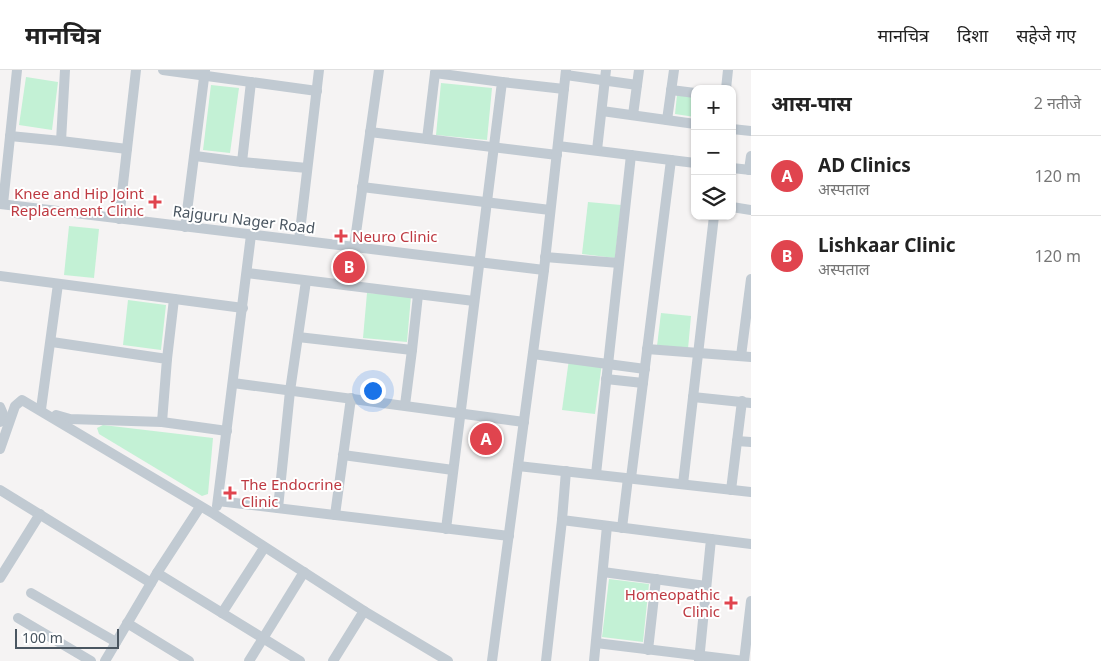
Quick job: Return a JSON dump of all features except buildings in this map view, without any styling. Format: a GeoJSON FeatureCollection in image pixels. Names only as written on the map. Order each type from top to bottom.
{"type":"FeatureCollection","features":[{"type":"Feature","properties":{"kind":"street"},"geometry":{"type":"LineString","coordinates":[[1,204],[17,70]]}},
{"type":"Feature","properties":{"kind":"street"},"geometry":{"type":"LineString","coordinates":[[61,141],[65,70]]}},
{"type":"Feature","properties":{"kind":"street"},"geometry":{"type":"LineString","coordinates":[[119,219],[136,70]]}},
{"type":"Feature","properties":{"kind":"street"},"geometry":{"type":"LineString","coordinates":[[163,70],[205,72],[252,82],[317,91]]}},
{"type":"Feature","properties":{"kind":"street"},"geometry":{"type":"LineString","coordinates":[[299,240],[319,70]]}},
{"type":"Feature","properties":{"kind":"street"},"geometry":{"type":"LineString","coordinates":[[354,247],[379,70]]}},
{"type":"Feature","properties":{"kind":"street"},"geometry":{"type":"LineString","coordinates":[[597,150],[606,70]]}},
{"type":"Feature","properties":{"kind":"street"},"geometry":{"type":"LineString","coordinates":[[633,115],[639,70]]}},
{"type":"Feature","properties":{"kind":"street"},"geometry":{"type":"LineString","coordinates":[[667,120],[674,70]]}},
{"type":"Feature","properties":{"kind":"street"},"geometry":{"type":"LineString","coordinates":[[726,85],[728,70]]}},
{"type":"Feature","properties":{"kind":"street"},"geometry":{"type":"LineString","coordinates":[[185,226],[205,72]]}},
{"type":"Feature","properties":{"kind":"street"},"geometry":{"type":"LineString","coordinates":[[427,139],[436,72],[564,89]]}},
{"type":"Feature","properties":{"kind":"street"},"geometry":{"type":"LineString","coordinates":[[492,661],[544,270],[566,73],[605,82],[637,85]]}},
{"type":"Feature","properties":{"kind":"street"},"geometry":{"type":"LineString","coordinates":[[242,162],[252,82]]}},
{"type":"Feature","properties":{"kind":"street"},"geometry":{"type":"LineString","coordinates":[[446,528],[502,82]]}},
{"type":"Feature","properties":{"kind":"street"},"geometry":{"type":"LineString","coordinates":[[671,90],[691,92]]}},
{"type":"Feature","properties":{"kind":"street"},"geometry":{"type":"LineString","coordinates":[[602,111],[691,123]]}},
{"type":"Feature","properties":{"kind":"street"},"geometry":{"type":"LineString","coordinates":[[736,129],[751,131]]}},
{"type":"Feature","properties":{"kind":"street"},"geometry":{"type":"LineString","coordinates":[[370,132],[494,147],[597,150],[691,163]]}},
{"type":"Feature","properties":{"kind":"street"},"geometry":{"type":"LineString","coordinates":[[10,136],[127,149]]}},
{"type":"Feature","properties":{"kind":"street"},"geometry":{"type":"LineString","coordinates":[[596,474],[631,155]]}},
{"type":"Feature","properties":{"kind":"street"},"geometry":{"type":"LineString","coordinates":[[195,156],[307,168]]}},
{"type":"Feature","properties":{"kind":"street"},"geometry":{"type":"LineString","coordinates":[[736,168],[750,170],[751,156]]}},
{"type":"Feature","properties":{"kind":"street"},"geometry":{"type":"LineString","coordinates":[[622,528],[645,369],[670,160]]}},
{"type":"Feature","properties":{"kind":"street"},"geometry":{"type":"LineString","coordinates":[[362,187],[486,204],[550,210]]}},
{"type":"Feature","properties":{"kind":"street","name":"Rajguru Nager Road"},"geometry":{"type":"LineString","coordinates":[[1,204],[544,270]]}},
{"type":"Feature","properties":{"kind":"street"},"geometry":{"type":"LineString","coordinates":[[736,208],[751,210]]}},
{"type":"Feature","properties":{"kind":"street"},"geometry":{"type":"LineString","coordinates":[[683,484],[714,220]]}},
{"type":"Feature","properties":{"kind":"street"},"geometry":{"type":"LineString","coordinates":[[214,514],[218,501],[252,235]]}},
{"type":"Feature","properties":{"kind":"street"},"geometry":{"type":"LineString","coordinates":[[545,257],[619,263]]}},
{"type":"Feature","properties":{"kind":"street"},"geometry":{"type":"LineString","coordinates":[[247,273],[474,301]]}},
{"type":"Feature","properties":{"kind":"street"},"geometry":{"type":"LineString","coordinates":[[0,276],[243,308]]}},
{"type":"Feature","properties":{"kind":"street"},"geometry":{"type":"LineString","coordinates":[[647,349],[746,357],[751,279]]}},
{"type":"Feature","properties":{"kind":"street"},"geometry":{"type":"LineString","coordinates":[[278,508],[290,390],[306,281]]}},
{"type":"Feature","properties":{"kind":"street"},"geometry":{"type":"LineString","coordinates":[[43,411],[58,284]]}},
{"type":"Feature","properties":{"kind":"street"},"geometry":{"type":"LineString","coordinates":[[405,405],[418,295]]}},
{"type":"Feature","properties":{"kind":"street"},"geometry":{"type":"LineString","coordinates":[[162,422],[174,299]]}},
{"type":"Feature","properties":{"kind":"street"},"geometry":{"type":"LineString","coordinates":[[298,337],[412,350]]}},
{"type":"Feature","properties":{"kind":"street"},"geometry":{"type":"LineString","coordinates":[[52,342],[167,359]]}},
{"type":"Feature","properties":{"kind":"street"},"geometry":{"type":"LineString","coordinates":[[533,354],[645,369]]}},
{"type":"Feature","properties":{"kind":"street"},"geometry":{"type":"LineString","coordinates":[[606,379],[643,383]]}},
{"type":"Feature","properties":{"kind":"street"},"geometry":{"type":"LineString","coordinates":[[233,383],[524,422]]}},
{"type":"Feature","properties":{"kind":"street"},"geometry":{"type":"LineString","coordinates":[[693,397],[747,402],[737,441],[731,490]]}},
{"type":"Feature","properties":{"kind":"street"},"geometry":{"type":"LineString","coordinates":[[335,515],[351,398]]}},
{"type":"Feature","properties":{"kind":"street"},"geometry":{"type":"LineString","coordinates":[[0,449],[17,403],[22,400],[214,514],[364,611],[448,661]]}},
{"type":"Feature","properties":{"kind":"street"},"geometry":{"type":"LineString","coordinates":[[0,407],[3,414],[0,422]]}},
{"type":"Feature","properties":{"kind":"street"},"geometry":{"type":"LineString","coordinates":[[43,411],[70,419],[162,422],[227,431]]}},
{"type":"Feature","properties":{"kind":"street"},"geometry":{"type":"LineString","coordinates":[[737,441],[751,442]]}},
{"type":"Feature","properties":{"kind":"street"},"geometry":{"type":"LineString","coordinates":[[343,455],[453,470]]}},
{"type":"Feature","properties":{"kind":"street"},"geometry":{"type":"LineString","coordinates":[[518,466],[751,492]]}},
{"type":"Feature","properties":{"kind":"street"},"geometry":{"type":"LineString","coordinates":[[546,661],[566,471]]}},
{"type":"Feature","properties":{"kind":"street"},"geometry":{"type":"LineString","coordinates":[[0,490],[151,582]]}},
{"type":"Feature","properties":{"kind":"street"},"geometry":{"type":"LineString","coordinates":[[218,501],[509,536]]}},
{"type":"Feature","properties":{"kind":"street"},"geometry":{"type":"LineString","coordinates":[[104,661],[151,582],[200,507]]}},
{"type":"Feature","properties":{"kind":"street"},"geometry":{"type":"LineString","coordinates":[[0,578],[40,514]]}},
{"type":"Feature","properties":{"kind":"street"},"geometry":{"type":"LineString","coordinates":[[562,520],[751,544]]}},
{"type":"Feature","properties":{"kind":"street"},"geometry":{"type":"LineString","coordinates":[[594,661],[607,526]]}},
{"type":"Feature","properties":{"kind":"street"},"geometry":{"type":"LineString","coordinates":[[699,659],[712,539]]}},
{"type":"Feature","properties":{"kind":"street"},"geometry":{"type":"LineString","coordinates":[[222,613],[264,548]]}},
{"type":"Feature","properties":{"kind":"street"},"geometry":{"type":"LineString","coordinates":[[249,661],[304,572]]}},
{"type":"Feature","properties":{"kind":"street"},"geometry":{"type":"LineString","coordinates":[[603,572],[706,586]]}},
{"type":"Feature","properties":{"kind":"street"},"geometry":{"type":"LineString","coordinates":[[157,573],[300,661]]}},
{"type":"Feature","properties":{"kind":"street"},"geometry":{"type":"LineString","coordinates":[[648,650],[656,579]]}},
{"type":"Feature","properties":{"kind":"street"},"geometry":{"type":"LineString","coordinates":[[31,593],[116,642]]}},
{"type":"Feature","properties":{"kind":"street"},"geometry":{"type":"LineString","coordinates":[[596,643],[699,659],[744,661],[751,601]]}},
{"type":"Feature","properties":{"kind":"street"},"geometry":{"type":"LineString","coordinates":[[333,661],[364,611]]}},
{"type":"Feature","properties":{"kind":"street"},"geometry":{"type":"LineString","coordinates":[[18,618],[91,661]]}},
{"type":"Feature","properties":{"kind":"street"},"geometry":{"type":"LineString","coordinates":[[127,623],[189,661]]}},
{"type":"Feature","properties":{"kind":"green space"},"geometry":{"type":"Polygon","coordinates":[[[26,77],[58,82],[52,130],[19,125],[26,77]]]}},
{"type":"Feature","properties":{"kind":"green space"},"geometry":{"type":"Polygon","coordinates":[[[441,83],[492,88],[487,140],[436,135],[441,83]]]}},
{"type":"Feature","properties":{"kind":"green space"},"geometry":{"type":"Polygon","coordinates":[[[211,85],[239,88],[230,153],[203,150],[211,85]]]}},
{"type":"Feature","properties":{"kind":"green space"},"geometry":{"type":"Polygon","coordinates":[[[677,95],[691,97],[691,116],[675,114],[677,95]]]}},
{"type":"Feature","properties":{"kind":"green space"},"geometry":{"type":"Polygon","coordinates":[[[588,202],[621,205],[615,258],[582,254],[588,202]]]}},
{"type":"Feature","properties":{"kind":"green space"},"geometry":{"type":"Polygon","coordinates":[[[69,226],[99,229],[94,278],[64,275],[69,226]]]}},
{"type":"Feature","properties":{"kind":"green space"},"geometry":{"type":"Polygon","coordinates":[[[367,293],[411,296],[407,342],[363,338],[367,293]]]}},
{"type":"Feature","properties":{"kind":"green space"},"geometry":{"type":"Polygon","coordinates":[[[128,300],[166,305],[161,350],[123,345],[128,300]]]}},
{"type":"Feature","properties":{"kind":"green space"},"geometry":{"type":"Polygon","coordinates":[[[661,313],[691,316],[688,349],[657,346],[661,313]]]}},
{"type":"Feature","properties":{"kind":"green space"},"geometry":{"type":"Polygon","coordinates":[[[569,359],[602,363],[595,414],[562,410],[569,359]]]}},
{"type":"Feature","properties":{"kind":"green space"},"geometry":{"type":"Polygon","coordinates":[[[103,425],[213,438],[208,494],[202,496],[99,434],[97,428],[103,425]]]}},
{"type":"Feature","properties":{"kind":"green space"},"geometry":{"type":"Polygon","coordinates":[[[609,579],[649,584],[643,642],[602,637],[609,579]]]}},
{"type":"Feature","properties":{"kind":"place","name":"Knee and Hip Joint Replacement Clinic"},"geometry":{"type":"Point","coordinates":[155,202]}},
{"type":"Feature","properties":{"kind":"place","name":"Neuro Clinic"},"geometry":{"type":"Point","coordinates":[341,236]}},
{"type":"Feature","properties":{"kind":"place","name":"Lishkaar Clinic"},"geometry":{"type":"Point","coordinates":[349,267]}},
{"type":"Feature","properties":{"kind":"place","name":"AD Clinics"},"geometry":{"type":"Point","coordinates":[486,439]}},
{"type":"Feature","properties":{"kind":"place","name":"The Endocrine Clinic"},"geometry":{"type":"Point","coordinates":[230,493]}},
{"type":"Feature","properties":{"kind":"place","name":"Homeopathic Clinic"},"geometry":{"type":"Point","coordinates":[731,603]}}]}
